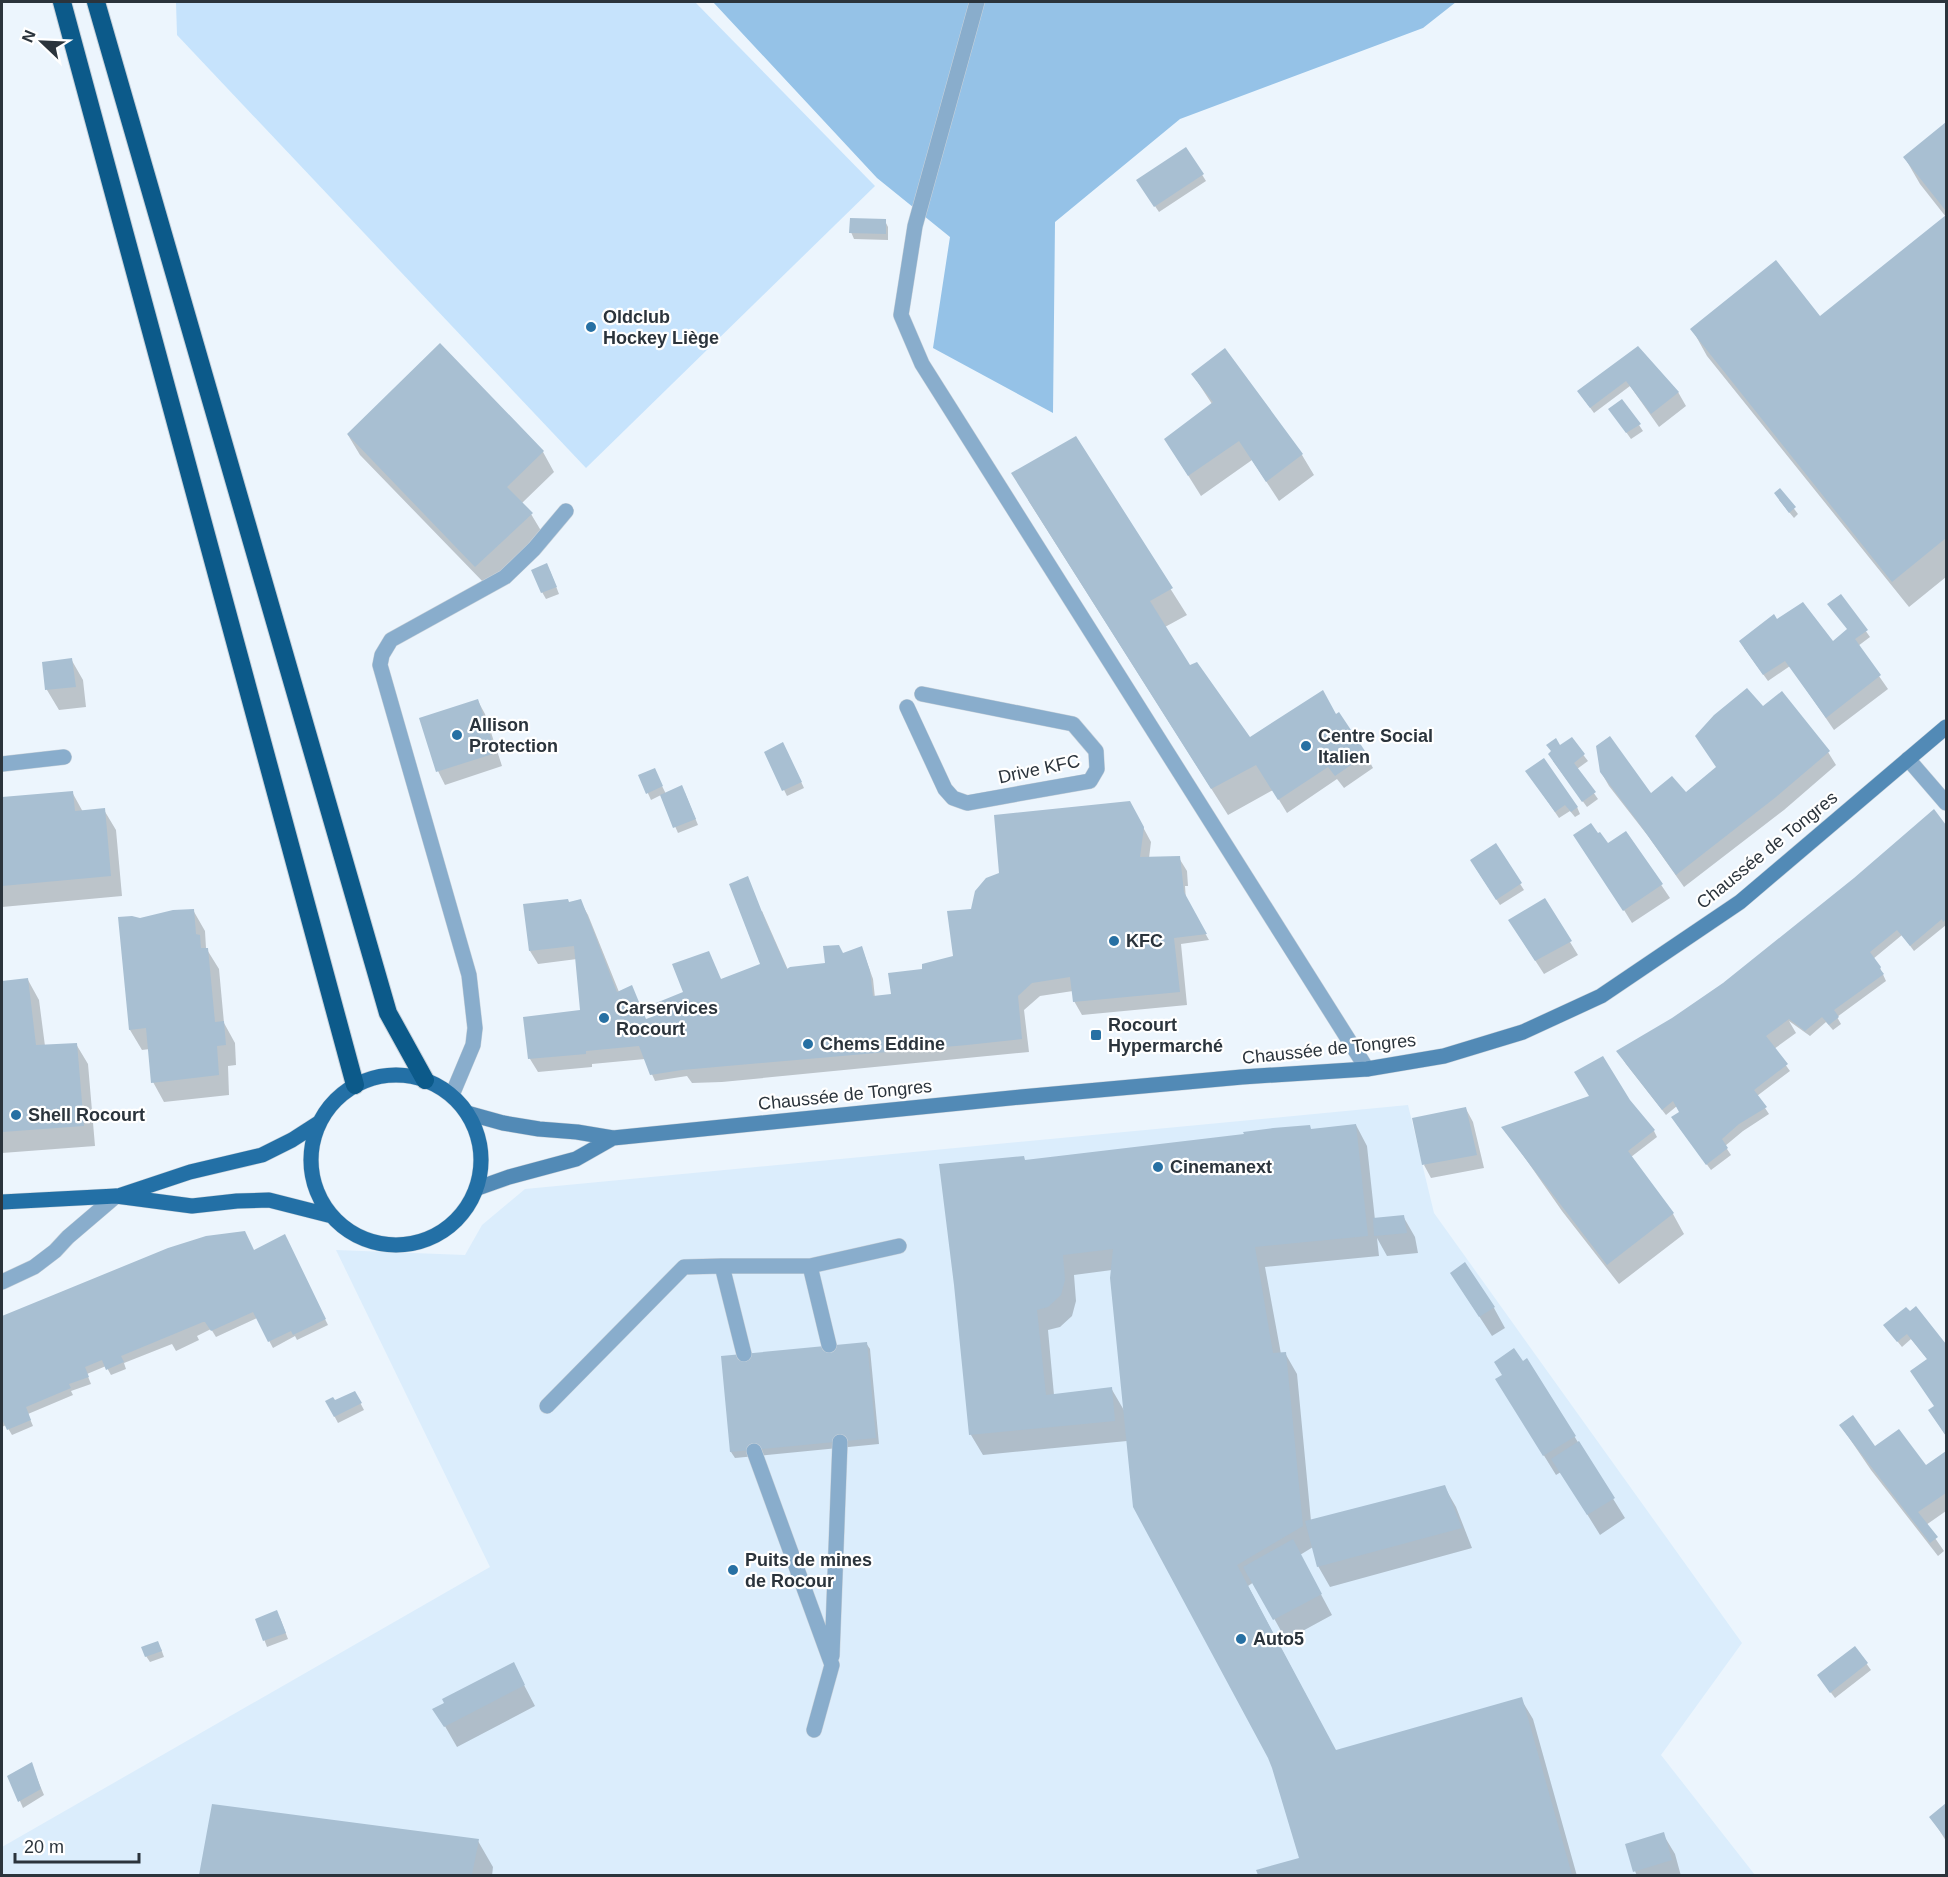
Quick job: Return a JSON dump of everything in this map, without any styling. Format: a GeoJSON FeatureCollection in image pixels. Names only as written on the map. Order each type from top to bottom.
{"type":"FeatureCollection","features":[{"type":"Feature","properties":{"kind":"highway"},"geometry":{"type":"LineString","coordinates":[[62,2],[355,1085]]}},
{"type":"Feature","properties":{"kind":"highway"},"geometry":{"type":"LineString","coordinates":[[96,2],[388,1013],[425,1080]]}},
{"type":"Feature","properties":{"kind":"main road","name":"Chaussée de Tongres"},"geometry":{"type":"LineString","coordinates":[[467,1113],[530,1128],[613,1138],[1021,1097],[1242,1077],[1367,1069],[1444,1056],[1523,1032],[1601,996],[1740,902],[1947,727]]}},
{"type":"Feature","properties":{"kind":"main road"},"geometry":{"type":"LineString","coordinates":[[390,1075],[425,1080],[440,1086],[452,1095],[467,1113],[478,1134],[482,1157],[477,1188],[462,1216],[438,1236],[401,1246],[364,1240],[339,1224],[321,1201],[311,1173],[312,1147],[320,1122],[335,1101],[355,1085],[390,1075]]}},
{"type":"Feature","properties":{"kind":"main road"},"geometry":{"type":"LineString","coordinates":[[116,1196],[190,1172],[262,1155],[320,1122]]}},
{"type":"Feature","properties":{"kind":"main road","name":"Chaussée de Tongres"},"geometry":{"type":"LineString","coordinates":[[477,1188],[508,1177],[576,1159],[613,1138]]}},
{"type":"Feature","properties":{"kind":"main road"},"geometry":{"type":"LineString","coordinates":[[2,1202],[116,1196],[192,1206],[269,1200],[332,1216]]}},
{"type":"Feature","properties":{"kind":"street"},"geometry":{"type":"LineString","coordinates":[[976,2],[915,226],[901,315],[922,364],[1367,1069]]}},
{"type":"Feature","properties":{"kind":"street"},"geometry":{"type":"LineString","coordinates":[[452,1095],[473,1045],[475,1028],[469,975],[380,665],[382,655],[391,640],[505,577],[534,549],[566,511]]}},
{"type":"Feature","properties":{"kind":"street","name":"Drive KFC"},"geometry":{"type":"LineString","coordinates":[[907,707],[945,789],[953,798],[967,803],[1090,781],[1097,769],[1096,751],[1073,724],[922,694]]}},
{"type":"Feature","properties":{"kind":"street"},"geometry":{"type":"LineString","coordinates":[[2,764],[64,757]]}},
{"type":"Feature","properties":{"kind":"street"},"geometry":{"type":"LineString","coordinates":[[1908,759],[1947,803]]}},
{"type":"Feature","properties":{"kind":"street"},"geometry":{"type":"LineString","coordinates":[[2,1282],[34,1268],[116,1196]]}},
{"type":"Feature","properties":{"kind":"street"},"geometry":{"type":"LineString","coordinates":[[547,1406],[684,1267],[810,1266],[899,1246]]}},
{"type":"Feature","properties":{"kind":"street"},"geometry":{"type":"LineString","coordinates":[[722,1266],[744,1354]]}},
{"type":"Feature","properties":{"kind":"street"},"geometry":{"type":"LineString","coordinates":[[810,1266],[830,1345]]}},
{"type":"Feature","properties":{"kind":"street"},"geometry":{"type":"LineString","coordinates":[[814,1730],[832,1665],[840,1442]]}},
{"type":"Feature","properties":{"kind":"street"},"geometry":{"type":"LineString","coordinates":[[754,1451],[832,1665]]}},
{"type":"Feature","properties":{"kind":"shaded area","name":"Oldclub Hockey Liège"},"geometry":{"type":"Polygon","coordinates":[[[176,2],[695,2],[875,186],[586,468],[177,35],[176,2]]]}},
{"type":"Feature","properties":{"kind":"shaded area"},"geometry":{"type":"Polygon","coordinates":[[[713,2],[1456,2],[1423,28],[1180,119],[1055,222],[1053,413],[933,348],[950,237],[877,178],[713,2]]]}},
{"type":"Feature","properties":{"kind":"shaded area"},"geometry":{"type":"Polygon","coordinates":[[[1408,1105],[1434,1213],[1742,1643],[1661,1755],[1755,1875],[2,1876],[2,1847],[490,1567],[336,1250],[465,1255],[482,1225],[525,1189],[1408,1105]]]}},
{"type":"Feature","properties":{"kind":"building"},"geometry":{"type":"Polygon","coordinates":[[[1946,122],[1946,211],[1903,157],[1946,122]]]}},
{"type":"Feature","properties":{"kind":"building"},"geometry":{"type":"Polygon","coordinates":[[[1186,147],[1204,174],[1154,207],[1136,180],[1186,147]]]}},
{"type":"Feature","properties":{"kind":"building"},"geometry":{"type":"Polygon","coordinates":[[[1946,215],[1946,538],[1892,582],[1690,329],[1776,260],[1820,316],[1946,215]]]}},
{"type":"Feature","properties":{"kind":"building"},"geometry":{"type":"Polygon","coordinates":[[[850,218],[886,219],[886,234],[849,233],[850,218]]]}},
{"type":"Feature","properties":{"kind":"building"},"geometry":{"type":"Polygon","coordinates":[[[440,343],[544,451],[507,487],[533,513],[475,567],[347,434],[440,343]]]}},
{"type":"Feature","properties":{"kind":"building"},"geometry":{"type":"Polygon","coordinates":[[[1638,346],[1679,392],[1651,414],[1626,381],[1590,408],[1577,391],[1638,346]]]}},
{"type":"Feature","properties":{"kind":"building"},"geometry":{"type":"Polygon","coordinates":[[[1225,348],[1303,454],[1266,482],[1239,441],[1188,476],[1164,439],[1213,402],[1191,374],[1225,348]]]}},
{"type":"Feature","properties":{"kind":"building"},"geometry":{"type":"Polygon","coordinates":[[[1622,399],[1641,424],[1626,433],[1608,409],[1622,399]]]}},
{"type":"Feature","properties":{"kind":"building"},"geometry":{"type":"Polygon","coordinates":[[[1076,436],[1173,588],[1150,601],[1190,665],[1197,662],[1250,737],[1323,690],[1336,714],[1339,712],[1367,754],[1335,776],[1328,767],[1278,800],[1256,765],[1211,789],[1011,473],[1076,436]]]}},
{"type":"Feature","properties":{"kind":"building"},"geometry":{"type":"Polygon","coordinates":[[[1780,488],[1796,507],[1789,513],[1774,493],[1780,488]]]}},
{"type":"Feature","properties":{"kind":"building"},"geometry":{"type":"Polygon","coordinates":[[[547,563],[557,587],[541,593],[531,570],[547,563]]]}},
{"type":"Feature","properties":{"kind":"building"},"geometry":{"type":"Polygon","coordinates":[[[1841,594],[1868,630],[1855,639],[1881,675],[1826,718],[1785,661],[1763,675],[1739,641],[1774,614],[1777,619],[1803,602],[1833,641],[1847,629],[1827,604],[1841,594]]]}},
{"type":"Feature","properties":{"kind":"building"},"geometry":{"type":"Polygon","coordinates":[[[72,658],[76,687],[45,690],[42,662],[72,658]]]}},
{"type":"Feature","properties":{"kind":"building"},"geometry":{"type":"Polygon","coordinates":[[[1747,688],[1763,706],[1782,691],[1830,751],[1776,797],[1676,875],[1600,772],[1596,746],[1610,736],[1651,793],[1672,776],[1686,792],[1716,767],[1695,736],[1714,715],[1747,688]]]}},
{"type":"Feature","properties":{"kind":"building","name":"Allison Protection"},"geometry":{"type":"Polygon","coordinates":[[[478,699],[496,753],[436,772],[419,718],[478,699]]]}},
{"type":"Feature","properties":{"kind":"building"},"geometry":{"type":"Polygon","coordinates":[[[1572,737],[1585,754],[1574,763],[1596,792],[1582,802],[1548,754],[1551,751],[1546,745],[1556,738],[1560,745],[1572,737]]]}},
{"type":"Feature","properties":{"kind":"building"},"geometry":{"type":"Polygon","coordinates":[[[783,742],[802,782],[782,791],[764,752],[783,742]]]}},
{"type":"Feature","properties":{"kind":"building"},"geometry":{"type":"Polygon","coordinates":[[[1544,758],[1578,807],[1571,812],[1565,805],[1555,812],[1525,771],[1544,758]]]}},
{"type":"Feature","properties":{"kind":"building"},"geometry":{"type":"Polygon","coordinates":[[[655,768],[663,786],[646,794],[638,775],[655,768]]]}},
{"type":"Feature","properties":{"kind":"building"},"geometry":{"type":"Polygon","coordinates":[[[682,785],[696,819],[673,828],[660,795],[682,785]]]}},
{"type":"Feature","properties":{"kind":"building"},"geometry":{"type":"Polygon","coordinates":[[[73,791],[75,811],[105,808],[111,876],[2,886],[2,797],[73,791]]]}},
{"type":"Feature","properties":{"kind":"building"},"geometry":{"type":"Polygon","coordinates":[[[1130,801],[1144,827],[1140,857],[1180,856],[1184,892],[1207,934],[1174,938],[1180,992],[1073,1002],[1070,977],[1032,983],[1018,996],[1022,1039],[967,1045],[682,1070],[650,1075],[639,1046],[528,1059],[523,1017],[580,1010],[574,946],[529,951],[523,904],[568,899],[569,902],[581,899],[617,992],[632,985],[646,1019],[660,1014],[656,1003],[683,992],[672,964],[709,951],[721,979],[760,964],[729,884],[748,876],[787,969],[825,963],[823,946],[839,945],[843,953],[862,946],[870,971],[873,996],[891,994],[888,973],[922,969],[922,964],[953,956],[947,911],[971,909],[975,891],[986,878],[999,873],[994,815],[1130,801]]]}},
{"type":"Feature","properties":{"kind":"building"},"geometry":{"type":"Polygon","coordinates":[[[1934,809],[1946,825],[1946,919],[1943,922],[1942,919],[1910,946],[1897,930],[1870,952],[1884,974],[1834,1010],[1839,1017],[1829,1025],[1822,1017],[1805,1031],[1789,1019],[1766,1036],[1788,1064],[1754,1090],[1767,1107],[1739,1124],[1722,1139],[1728,1148],[1706,1165],[1671,1117],[1679,1112],[1673,1101],[1662,1110],[1616,1051],[1672,1018],[1723,983],[1854,878],[1934,809]]]}},
{"type":"Feature","properties":{"kind":"building"},"geometry":{"type":"Polygon","coordinates":[[[1591,823],[1608,843],[1626,831],[1663,884],[1623,911],[1573,835],[1591,823]]]}},
{"type":"Feature","properties":{"kind":"building"},"geometry":{"type":"Polygon","coordinates":[[[1496,843],[1522,883],[1496,900],[1470,860],[1496,843]]]}},
{"type":"Feature","properties":{"kind":"building"},"geometry":{"type":"Polygon","coordinates":[[[1545,898],[1572,941],[1535,961],[1508,920],[1545,898]]]}},
{"type":"Feature","properties":{"kind":"building"},"geometry":{"type":"Polygon","coordinates":[[[194,909],[196,934],[200,935],[201,948],[208,948],[215,1022],[224,1021],[226,1045],[217,1046],[219,1075],[151,1083],[146,1028],[129,1030],[118,917],[140,918],[173,910],[194,909]]]}},
{"type":"Feature","properties":{"kind":"building"},"geometry":{"type":"Polygon","coordinates":[[[28,978],[36,1045],[77,1043],[84,1126],[2,1132],[2,981],[28,978]]]}},
{"type":"Feature","properties":{"kind":"building"},"geometry":{"type":"Polygon","coordinates":[[[1603,1056],[1630,1100],[1655,1130],[1628,1151],[1674,1213],[1607,1265],[1501,1127],[1589,1096],[1574,1072],[1603,1056]]]}},
{"type":"Feature","properties":{"kind":"building"},"geometry":{"type":"Polygon","coordinates":[[[1466,1107],[1477,1155],[1422,1165],[1412,1118],[1466,1107]]]}},
{"type":"Feature","properties":{"kind":"building"},"geometry":{"type":"Polygon","coordinates":[[[1356,1124],[1368,1236],[1255,1247],[1273,1353],[1286,1352],[1303,1526],[1237,1565],[1336,1750],[1522,1697],[1572,1875],[1258,1875],[1256,1870],[1299,1858],[1268,1758],[1133,1507],[1110,1278],[1113,1249],[1063,1255],[1065,1280],[1061,1295],[1048,1307],[1037,1310],[1046,1395],[1112,1387],[1115,1421],[969,1435],[939,1164],[1024,1156],[1025,1160],[1244,1134],[1243,1132],[1273,1128],[1310,1125],[1311,1129],[1356,1124]]]}},
{"type":"Feature","properties":{"kind":"building"},"geometry":{"type":"Polygon","coordinates":[[[1404,1215],[1407,1233],[1374,1236],[1373,1218],[1404,1215]]]}},
{"type":"Feature","properties":{"kind":"building"},"geometry":{"type":"Polygon","coordinates":[[[245,1231],[254,1250],[285,1234],[326,1319],[293,1335],[291,1331],[268,1342],[253,1312],[211,1331],[203,1322],[121,1356],[124,1362],[106,1370],[102,1360],[85,1367],[89,1377],[69,1384],[71,1388],[26,1407],[31,1420],[7,1430],[2,1419],[2,1316],[168,1248],[206,1236],[245,1231]]]}},
{"type":"Feature","properties":{"kind":"building"},"geometry":{"type":"Polygon","coordinates":[[[1465,1262],[1495,1307],[1479,1317],[1450,1273],[1465,1262]]]}},
{"type":"Feature","properties":{"kind":"building"},"geometry":{"type":"Polygon","coordinates":[[[1916,1306],[1946,1344],[1946,1436],[1928,1410],[1934,1406],[1910,1371],[1927,1359],[1907,1334],[1897,1342],[1883,1325],[1906,1307],[1910,1311],[1916,1306]]]}},
{"type":"Feature","properties":{"kind":"building"},"geometry":{"type":"Polygon","coordinates":[[[867,1342],[876,1438],[730,1452],[721,1356],[867,1342]]]}},
{"type":"Feature","properties":{"kind":"building"},"geometry":{"type":"Polygon","coordinates":[[[1514,1348],[1523,1361],[1527,1358],[1576,1436],[1543,1456],[1495,1379],[1502,1375],[1494,1362],[1514,1348]]]}},
{"type":"Feature","properties":{"kind":"building"},"geometry":{"type":"Polygon","coordinates":[[[355,1391],[362,1403],[334,1417],[325,1401],[333,1397],[335,1400],[355,1391]]]}},
{"type":"Feature","properties":{"kind":"building"},"geometry":{"type":"Polygon","coordinates":[[[1853,1415],[1875,1446],[1899,1429],[1926,1465],[1946,1451],[1946,1493],[1918,1512],[1938,1537],[1930,1543],[1839,1425],[1853,1415]]]}},
{"type":"Feature","properties":{"kind":"building"},"geometry":{"type":"Polygon","coordinates":[[[1579,1441],[1615,1498],[1587,1515],[1551,1459],[1579,1441]]]}},
{"type":"Feature","properties":{"kind":"building"},"geometry":{"type":"Polygon","coordinates":[[[1445,1485],[1462,1528],[1317,1567],[1305,1521],[1445,1485]]]}},
{"type":"Feature","properties":{"kind":"building"},"geometry":{"type":"Polygon","coordinates":[[[1293,1539],[1322,1594],[1273,1620],[1243,1567],[1293,1539]]]}},
{"type":"Feature","properties":{"kind":"building"},"geometry":{"type":"Polygon","coordinates":[[[277,1610],[286,1633],[263,1641],[255,1619],[277,1610]]]}},
{"type":"Feature","properties":{"kind":"building"},"geometry":{"type":"Polygon","coordinates":[[[158,1641],[162,1651],[145,1657],[141,1647],[158,1641]]]}},
{"type":"Feature","properties":{"kind":"building"},"geometry":{"type":"Polygon","coordinates":[[[1855,1646],[1868,1663],[1830,1693],[1817,1675],[1855,1646]]]}},
{"type":"Feature","properties":{"kind":"building"},"geometry":{"type":"Polygon","coordinates":[[[514,1662],[525,1685],[444,1727],[432,1709],[444,1703],[442,1699],[514,1662]]]}},
{"type":"Feature","properties":{"kind":"building"},"geometry":{"type":"Polygon","coordinates":[[[32,1762],[41,1789],[18,1802],[7,1776],[32,1762]]]}},
{"type":"Feature","properties":{"kind":"building"},"geometry":{"type":"Polygon","coordinates":[[[1946,1803],[1946,1839],[1929,1817],[1946,1803]]]}},
{"type":"Feature","properties":{"kind":"building"},"geometry":{"type":"Polygon","coordinates":[[[212,1804],[479,1839],[472,1875],[199,1875],[212,1804]]]}},
{"type":"Feature","properties":{"kind":"building"},"geometry":{"type":"Polygon","coordinates":[[[1664,1832],[1672,1860],[1633,1872],[1625,1844],[1664,1832]]]}},
{"type":"Feature","properties":{"kind":"place","name":"Oldclub Hockey Liège"},"geometry":{"type":"Point","coordinates":[591,327]}},
{"type":"Feature","properties":{"kind":"place","name":"Allison Protection"},"geometry":{"type":"Point","coordinates":[457,735]}},
{"type":"Feature","properties":{"kind":"place","name":"Centre Social Italien"},"geometry":{"type":"Point","coordinates":[1306,746]}},
{"type":"Feature","properties":{"kind":"place","name":"KFC"},"geometry":{"type":"Point","coordinates":[1114,941]}},
{"type":"Feature","properties":{"kind":"place","name":"Carservices Rocourt"},"geometry":{"type":"Point","coordinates":[604,1018]}},
{"type":"Feature","properties":{"kind":"place","name":"Rocourt Hypermarché"},"geometry":{"type":"Point","coordinates":[1096,1035]}},
{"type":"Feature","properties":{"kind":"place","name":"Chems Eddine"},"geometry":{"type":"Point","coordinates":[808,1044]}},
{"type":"Feature","properties":{"kind":"place","name":"Shell Rocourt"},"geometry":{"type":"Point","coordinates":[16,1115]}},
{"type":"Feature","properties":{"kind":"place","name":"Cinemanext"},"geometry":{"type":"Point","coordinates":[1158,1167]}},
{"type":"Feature","properties":{"kind":"place","name":"Puits de mines de Rocour"},"geometry":{"type":"Point","coordinates":[733,1570]}},
{"type":"Feature","properties":{"kind":"place","name":"Auto5"},"geometry":{"type":"Point","coordinates":[1241,1639]}}]}
